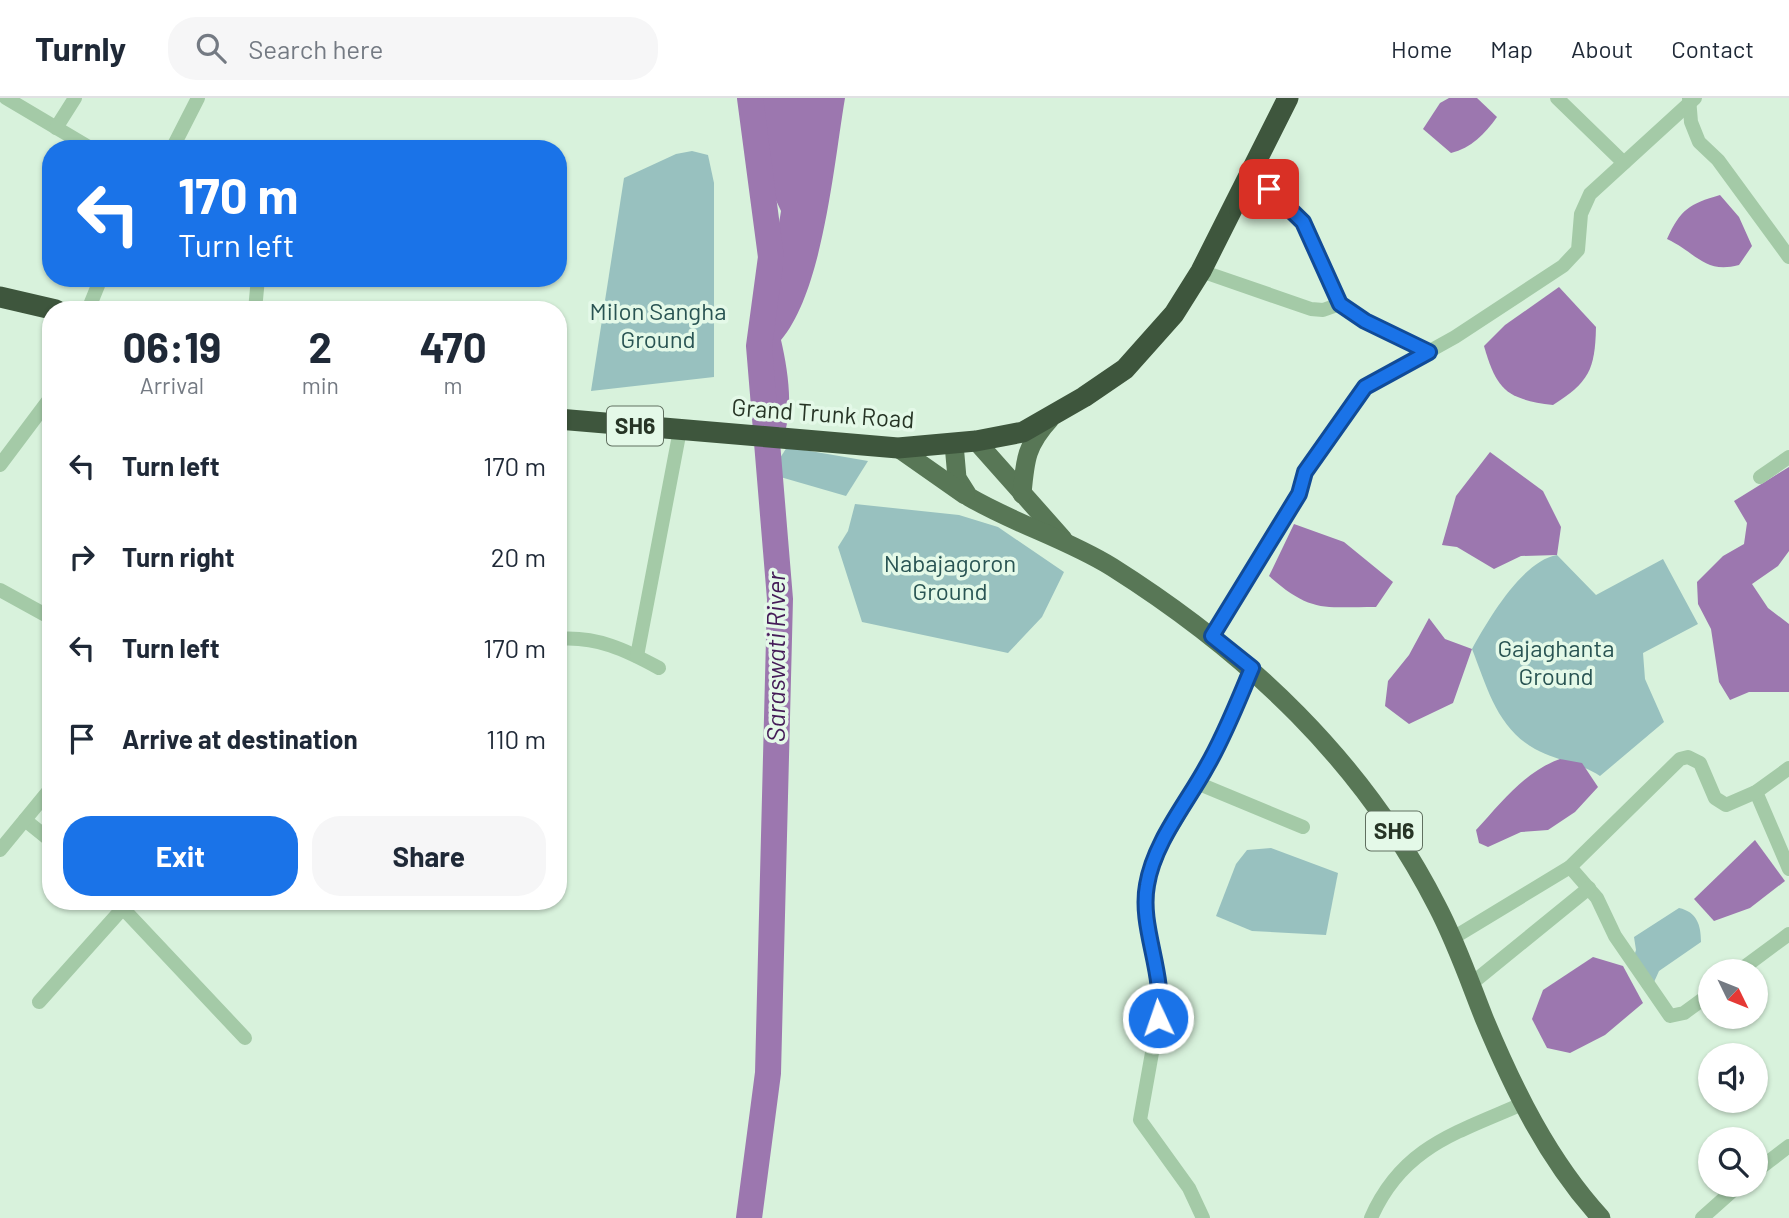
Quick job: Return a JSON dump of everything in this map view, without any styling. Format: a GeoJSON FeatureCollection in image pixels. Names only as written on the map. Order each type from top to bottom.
{"type":"FeatureCollection","features":[{"type":"Feature","properties":{"kind":"highway","name":"Grand Trunk Road"},"geometry":{"type":"LineString","coordinates":[[567,420],[898,448],[954,444],[1023,432],[1051,418],[1125,369],[1174,314],[1201,271],[1288,98]]}},
{"type":"Feature","properties":{"kind":"highway"},"geometry":{"type":"LineString","coordinates":[[0,297],[42,307]]}},
{"type":"Feature","properties":{"kind":"main road"},"geometry":{"type":"LineString","coordinates":[[1022,494],[1028,449],[1034,436],[1051,418]]}},
{"type":"Feature","properties":{"kind":"main road","name":"SH6"},"geometry":{"type":"LineString","coordinates":[[976,441],[1066,542]]}},
{"type":"Feature","properties":{"kind":"main road"},"geometry":{"type":"LineString","coordinates":[[954,444],[957,478],[969,497]]}},
{"type":"Feature","properties":{"kind":"main road"},"geometry":{"type":"LineString","coordinates":[[898,448],[969,497]]}},
{"type":"Feature","properties":{"kind":"main road","name":"SH6"},"geometry":{"type":"LineString","coordinates":[[969,497],[1111,566],[1212,636],[1252,668],[1316,731],[1374,802],[1400,840],[1453,938],[1522,1104],[1556,1158],[1601,1218]]}},
{"type":"Feature","properties":{"kind":"street"},"geometry":{"type":"LineString","coordinates":[[6,98],[77,140]]}},
{"type":"Feature","properties":{"kind":"street"},"geometry":{"type":"LineString","coordinates":[[56,128],[75,98]]}},
{"type":"Feature","properties":{"kind":"street"},"geometry":{"type":"LineString","coordinates":[[177,140],[198,98]]}},
{"type":"Feature","properties":{"kind":"street"},"geometry":{"type":"LineString","coordinates":[[1557,98],[1624,163]]}},
{"type":"Feature","properties":{"kind":"street"},"geometry":{"type":"LineString","coordinates":[[1212,636],[1299,494],[1305,472],[1365,387],[1429,352],[1563,266],[1578,250],[1581,214],[1590,194],[1691,99]]}},
{"type":"Feature","properties":{"kind":"street"},"geometry":{"type":"LineString","coordinates":[[1691,99],[1691,122],[1699,142],[1718,160],[1789,257]]}},
{"type":"Feature","properties":{"kind":"street"},"geometry":{"type":"LineString","coordinates":[[1251,174],[1303,222],[1340,304],[1365,321],[1429,352]]}},
{"type":"Feature","properties":{"kind":"street"},"geometry":{"type":"LineString","coordinates":[[1201,271],[1311,309],[1330,309],[1340,304]]}},
{"type":"Feature","properties":{"kind":"street"},"geometry":{"type":"LineString","coordinates":[[0,465],[42,409]]}},
{"type":"Feature","properties":{"kind":"street"},"geometry":{"type":"LineString","coordinates":[[637,656],[680,430]]}},
{"type":"Feature","properties":{"kind":"street"},"geometry":{"type":"LineString","coordinates":[[1760,477],[1789,457]]}},
{"type":"Feature","properties":{"kind":"street"},"geometry":{"type":"LineString","coordinates":[[0,590],[42,613]]}},
{"type":"Feature","properties":{"kind":"street"},"geometry":{"type":"LineString","coordinates":[[567,639],[590,639],[637,656],[659,668]]}},
{"type":"Feature","properties":{"kind":"street"},"geometry":{"type":"LineString","coordinates":[[1203,1218],[1189,1188],[1144,1130],[1140,1120],[1160,1008],[1145,899],[1147,882],[1161,846],[1197,783],[1252,668]]}},
{"type":"Feature","properties":{"kind":"street"},"geometry":{"type":"LineString","coordinates":[[1453,938],[1570,867],[1680,759],[1688,757],[1700,763],[1720,803],[1734,803],[1788,771]]}},
{"type":"Feature","properties":{"kind":"street"},"geometry":{"type":"LineString","coordinates":[[1197,783],[1304,827]]}},
{"type":"Feature","properties":{"kind":"street"},"geometry":{"type":"LineString","coordinates":[[1756,792],[1789,869]]}},
{"type":"Feature","properties":{"kind":"street"},"geometry":{"type":"LineString","coordinates":[[0,850],[42,799]]}},
{"type":"Feature","properties":{"kind":"street"},"geometry":{"type":"LineString","coordinates":[[25,820],[42,834]]}},
{"type":"Feature","properties":{"kind":"street"},"geometry":{"type":"LineString","coordinates":[[1570,867],[1602,906],[1615,936],[1671,1016],[1684,1013],[1698,1003]]}},
{"type":"Feature","properties":{"kind":"street"},"geometry":{"type":"LineString","coordinates":[[1471,984],[1589,888]]}},
{"type":"Feature","properties":{"kind":"street"},"geometry":{"type":"LineString","coordinates":[[39,1002],[115,910]]}},
{"type":"Feature","properties":{"kind":"street"},"geometry":{"type":"LineString","coordinates":[[124,910],[245,1038]]}},
{"type":"Feature","properties":{"kind":"street"},"geometry":{"type":"LineString","coordinates":[[1756,959],[1789,934]]}},
{"type":"Feature","properties":{"kind":"street"},"geometry":{"type":"LineString","coordinates":[[1371,1218],[1383,1191],[1409,1161],[1439,1141],[1522,1104]]}},
{"type":"Feature","properties":{"kind":"street"},"geometry":{"type":"LineString","coordinates":[[1768,1162],[1789,1146]]}},
{"type":"Feature","properties":{"kind":"street"},"geometry":{"type":"LineString","coordinates":[[1702,1218],[1726,1197]]}},
{"type":"Feature","properties":{"kind":"green space","name":"Milon Sangha Ground"},"geometry":{"type":"Polygon","coordinates":[[[692,151],[708,155],[714,183],[714,377],[591,391],[624,178],[676,154],[692,151]]]}},
{"type":"Feature","properties":{"kind":"green space"},"geometry":{"type":"Polygon","coordinates":[[[787,447],[868,461],[846,496],[770,474],[787,447]]]}},
{"type":"Feature","properties":{"kind":"green space","name":"Nabajagoron Ground"},"geometry":{"type":"Polygon","coordinates":[[[855,504],[959,515],[998,527],[1064,572],[1042,617],[1008,653],[862,622],[838,547],[848,531],[855,504]]]}},
{"type":"Feature","properties":{"kind":"green space","name":"Gajaghanta Ground"},"geometry":{"type":"Polygon","coordinates":[[[1557,555],[1596,595],[1663,559],[1698,624],[1643,653],[1645,679],[1664,722],[1600,776],[1535,749],[1511,730],[1495,705],[1472,649],[1507,593],[1531,568],[1557,555]]]}},
{"type":"Feature","properties":{"kind":"green space"},"geometry":{"type":"Polygon","coordinates":[[[1271,848],[1338,873],[1326,935],[1252,931],[1216,916],[1236,864],[1247,850],[1271,848]]]}},
{"type":"Feature","properties":{"kind":"green space"},"geometry":{"type":"Polygon","coordinates":[[[1679,908],[1697,920],[1701,942],[1659,971],[1650,991],[1631,966],[1636,950],[1634,937],[1679,908]]]}},
{"type":"Feature","properties":{"kind":"shaded area"},"geometry":{"type":"Polygon","coordinates":[[[750,98],[845,98],[817,259],[795,318],[781,340],[789,396],[786,428],[766,427],[759,346],[781,211],[758,162],[750,98]]]}},
{"type":"Feature","properties":{"kind":"shaded area"},"geometry":{"type":"Polygon","coordinates":[[[1449,98],[1477,98],[1497,117],[1477,140],[1451,153],[1423,129],[1440,103],[1449,98]]]}},
{"type":"Feature","properties":{"kind":"shaded area"},"geometry":{"type":"Polygon","coordinates":[[[1720,195],[1739,217],[1752,246],[1739,265],[1717,267],[1701,261],[1667,239],[1687,209],[1720,195]]]}},
{"type":"Feature","properties":{"kind":"shaded area"},"geometry":{"type":"Polygon","coordinates":[[[1559,287],[1596,327],[1594,354],[1588,374],[1575,389],[1553,405],[1525,400],[1506,390],[1494,373],[1484,346],[1505,325],[1559,287]]]}},
{"type":"Feature","properties":{"kind":"shaded area"},"geometry":{"type":"Polygon","coordinates":[[[1490,452],[1543,491],[1561,527],[1557,555],[1521,556],[1494,569],[1457,547],[1442,545],[1456,496],[1490,452]]]}},
{"type":"Feature","properties":{"kind":"shaded area"},"geometry":{"type":"Polygon","coordinates":[[[1789,467],[1789,551],[1778,566],[1752,584],[1768,608],[1789,624],[1789,692],[1749,692],[1730,700],[1719,682],[1711,629],[1698,604],[1697,582],[1723,556],[1744,544],[1747,523],[1734,501],[1789,467]]]}},
{"type":"Feature","properties":{"kind":"shaded area"},"geometry":{"type":"Polygon","coordinates":[[[1294,524],[1344,542],[1393,582],[1376,607],[1330,607],[1308,602],[1269,576],[1294,524]]]}},
{"type":"Feature","properties":{"kind":"shaded area"},"geometry":{"type":"Polygon","coordinates":[[[1429,618],[1445,639],[1472,649],[1453,703],[1409,724],[1385,706],[1388,681],[1409,655],[1429,618]]]}},
{"type":"Feature","properties":{"kind":"shaded area"},"geometry":{"type":"Polygon","coordinates":[[[1560,759],[1582,763],[1598,787],[1575,812],[1548,830],[1521,832],[1488,847],[1479,843],[1476,830],[1505,799],[1535,772],[1560,759]]]}},
{"type":"Feature","properties":{"kind":"shaded area"},"geometry":{"type":"Polygon","coordinates":[[[1755,840],[1785,881],[1750,908],[1714,921],[1694,899],[1755,840]]]}},
{"type":"Feature","properties":{"kind":"shaded area"},"geometry":{"type":"Polygon","coordinates":[[[1593,957],[1623,966],[1643,1003],[1605,1035],[1570,1053],[1547,1048],[1532,1019],[1543,990],[1593,957]]]}},
{"type":"Feature","properties":{"kind":"waterway","name":"Saraswati River"},"geometry":{"type":"LineString","coordinates":[[749,1218],[768,1073],[780,599],[759,346],[771,257],[750,98]]}},
{"type":"Feature","properties":{"kind":"route"},"geometry":{"type":"LineString","coordinates":[[1158,1018],[1159,996],[1145,899],[1147,882],[1161,846],[1209,764],[1252,668],[1212,636],[1299,494],[1305,472],[1365,387],[1429,352],[1365,321],[1340,304],[1331,288],[1320,253],[1303,222],[1297,213],[1269,189]]}}]}
